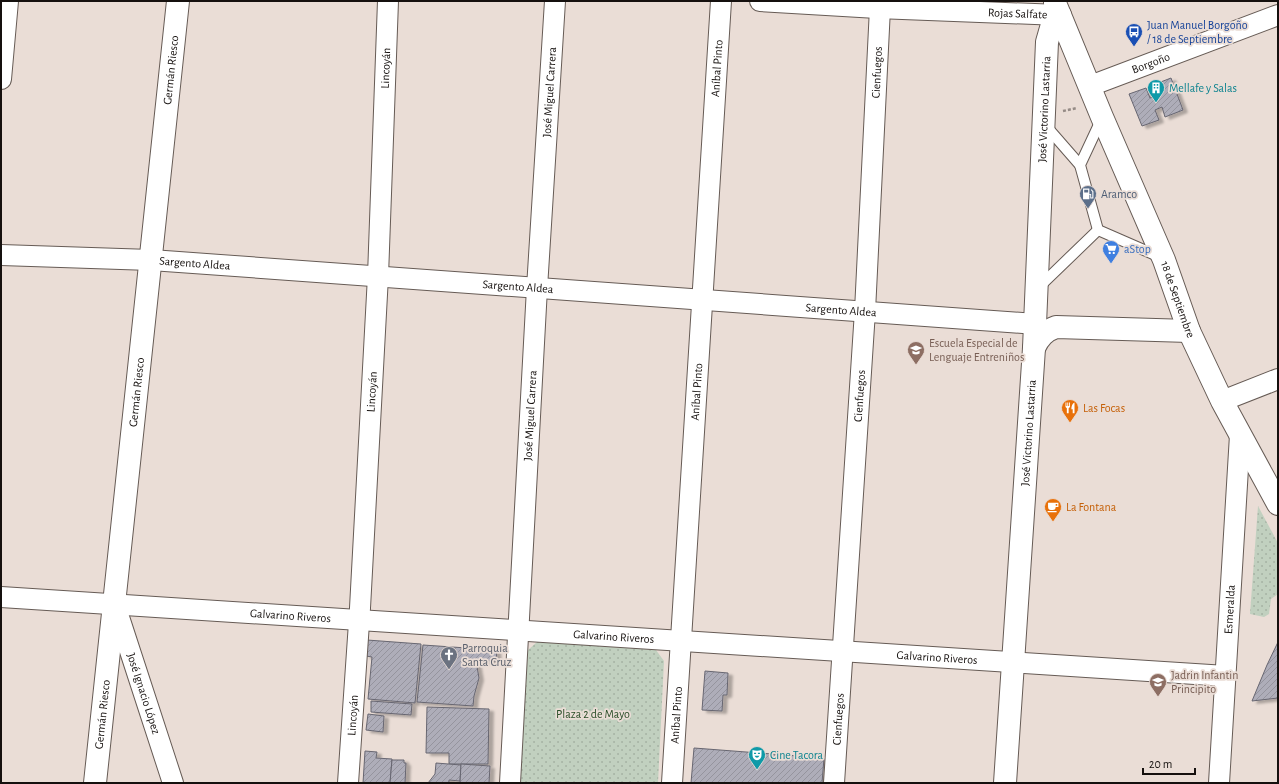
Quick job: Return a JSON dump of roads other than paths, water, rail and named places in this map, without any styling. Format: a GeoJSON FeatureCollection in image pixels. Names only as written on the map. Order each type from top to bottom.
{"type":"FeatureCollection","features":[{"type":"Feature","properties":{"kind":"main road","name":"Germán Riesco"},"geometry":{"type":"LineString","coordinates":[[95,783],[178,1]]}},
{"type":"Feature","properties":{"kind":"main road","name":"18 de Septiembre"},"geometry":{"type":"LineString","coordinates":[[1058,8],[1164,260],[1189,331],[1222,401],[1278,504]]}},
{"type":"Feature","properties":{"kind":"main road","name":"José Victorino Lastarria"},"geometry":{"type":"LineString","coordinates":[[1006,783],[1036,324],[1047,42],[1058,8]]}},
{"type":"Feature","properties":{"kind":"main road"},"geometry":{"type":"LineString","coordinates":[[1034,348],[1040,337],[1045,332],[1056,327],[1189,331]]}},
{"type":"Feature","properties":{"kind":"street"},"geometry":{"type":"LineString","coordinates":[[1,79],[8,1]]}},
{"type":"Feature","properties":{"kind":"street","name":"Lincoyán"},"geometry":{"type":"LineString","coordinates":[[348,783],[359,620],[378,276],[388,1]]}},
{"type":"Feature","properties":{"kind":"street","name":"José Miguel Carrera"},"geometry":{"type":"LineString","coordinates":[[510,783],[537,288],[555,1]]}},
{"type":"Feature","properties":{"kind":"street","name":"Aníbal Pinto"},"geometry":{"type":"LineString","coordinates":[[672,783],[721,1]]}},
{"type":"Feature","properties":{"kind":"street","name":"Rojas Salfate"},"geometry":{"type":"LineString","coordinates":[[760,1],[878,6],[1058,8]]}},
{"type":"Feature","properties":{"kind":"street","name":"Cienfuegos"},"geometry":{"type":"LineString","coordinates":[[834,783],[865,312],[878,6]]}},
{"type":"Feature","properties":{"kind":"street","name":"Borgoño"},"geometry":{"type":"LineString","coordinates":[[1097,103],[1278,15]]}},
{"type":"Feature","properties":{"kind":"street","name":"Sargento Aldea"},"geometry":{"type":"LineString","coordinates":[[1,255],[151,260],[1036,324]]}},
{"type":"Feature","properties":{"kind":"street"},"geometry":{"type":"LineString","coordinates":[[1222,401],[1278,379]]}},
{"type":"Feature","properties":{"kind":"street","name":"Esmeralda"},"geometry":{"type":"LineString","coordinates":[[1219,783],[1240,435]]}},
{"type":"Feature","properties":{"kind":"street","name":"Galvarino Riveros"},"geometry":{"type":"LineString","coordinates":[[1,598],[115,604],[1226,676]]}},
{"type":"Feature","properties":{"kind":"street","name":"José Ignacio López"},"geometry":{"type":"LineString","coordinates":[[115,604],[173,783]]}},
{"type":"Feature","properties":{"kind":"lane"},"geometry":{"type":"LineString","coordinates":[[1080,164],[1097,103]]}},
{"type":"Feature","properties":{"kind":"lane"},"geometry":{"type":"LineString","coordinates":[[1044,120],[1080,164],[1098,230]]}},
{"type":"Feature","properties":{"kind":"lane"},"geometry":{"type":"LineString","coordinates":[[1098,230],[1164,260]]}},
{"type":"Feature","properties":{"kind":"lane"},"geometry":{"type":"LineString","coordinates":[[1037,289],[1098,230]]}},
{"type":"Feature","properties":{"kind":"place","name":"Juan Manuel Borgoño / 18 de Septiembre"},"geometry":{"type":"Point","coordinates":[1134,47]}},
{"type":"Feature","properties":{"kind":"place","name":"Mellafe y Salas"},"geometry":{"type":"Point","coordinates":[1156,103]}},
{"type":"Feature","properties":{"kind":"place","name":"Aramco"},"geometry":{"type":"Point","coordinates":[1088,209]}},
{"type":"Feature","properties":{"kind":"place","name":"aStop"},"geometry":{"type":"Point","coordinates":[1111,264]}},
{"type":"Feature","properties":{"kind":"place","name":"Escuela Especial de Lenguaje Entreniños"},"geometry":{"type":"Point","coordinates":[916,365]}},
{"type":"Feature","properties":{"kind":"place","name":"Las Focas"},"geometry":{"type":"Point","coordinates":[1070,423]}},
{"type":"Feature","properties":{"kind":"place","name":"La Fontana"},"geometry":{"type":"Point","coordinates":[1053,522]}},
{"type":"Feature","properties":{"kind":"place","name":"Parroquia Santa Cruz"},"geometry":{"type":"Point","coordinates":[449,670]}},
{"type":"Feature","properties":{"kind":"place","name":"Jadrin Infantin Principito"},"geometry":{"type":"Point","coordinates":[1158,697]}},
{"type":"Feature","properties":{"kind":"place","name":"Cine Tacora"},"geometry":{"type":"Point","coordinates":[757,770]}},
{"type":"Feature","properties":{"kind":"park label","name":"Plaza 2 de Mayo"},"geometry":{"type":"Point","coordinates":[593,714]}}]}
